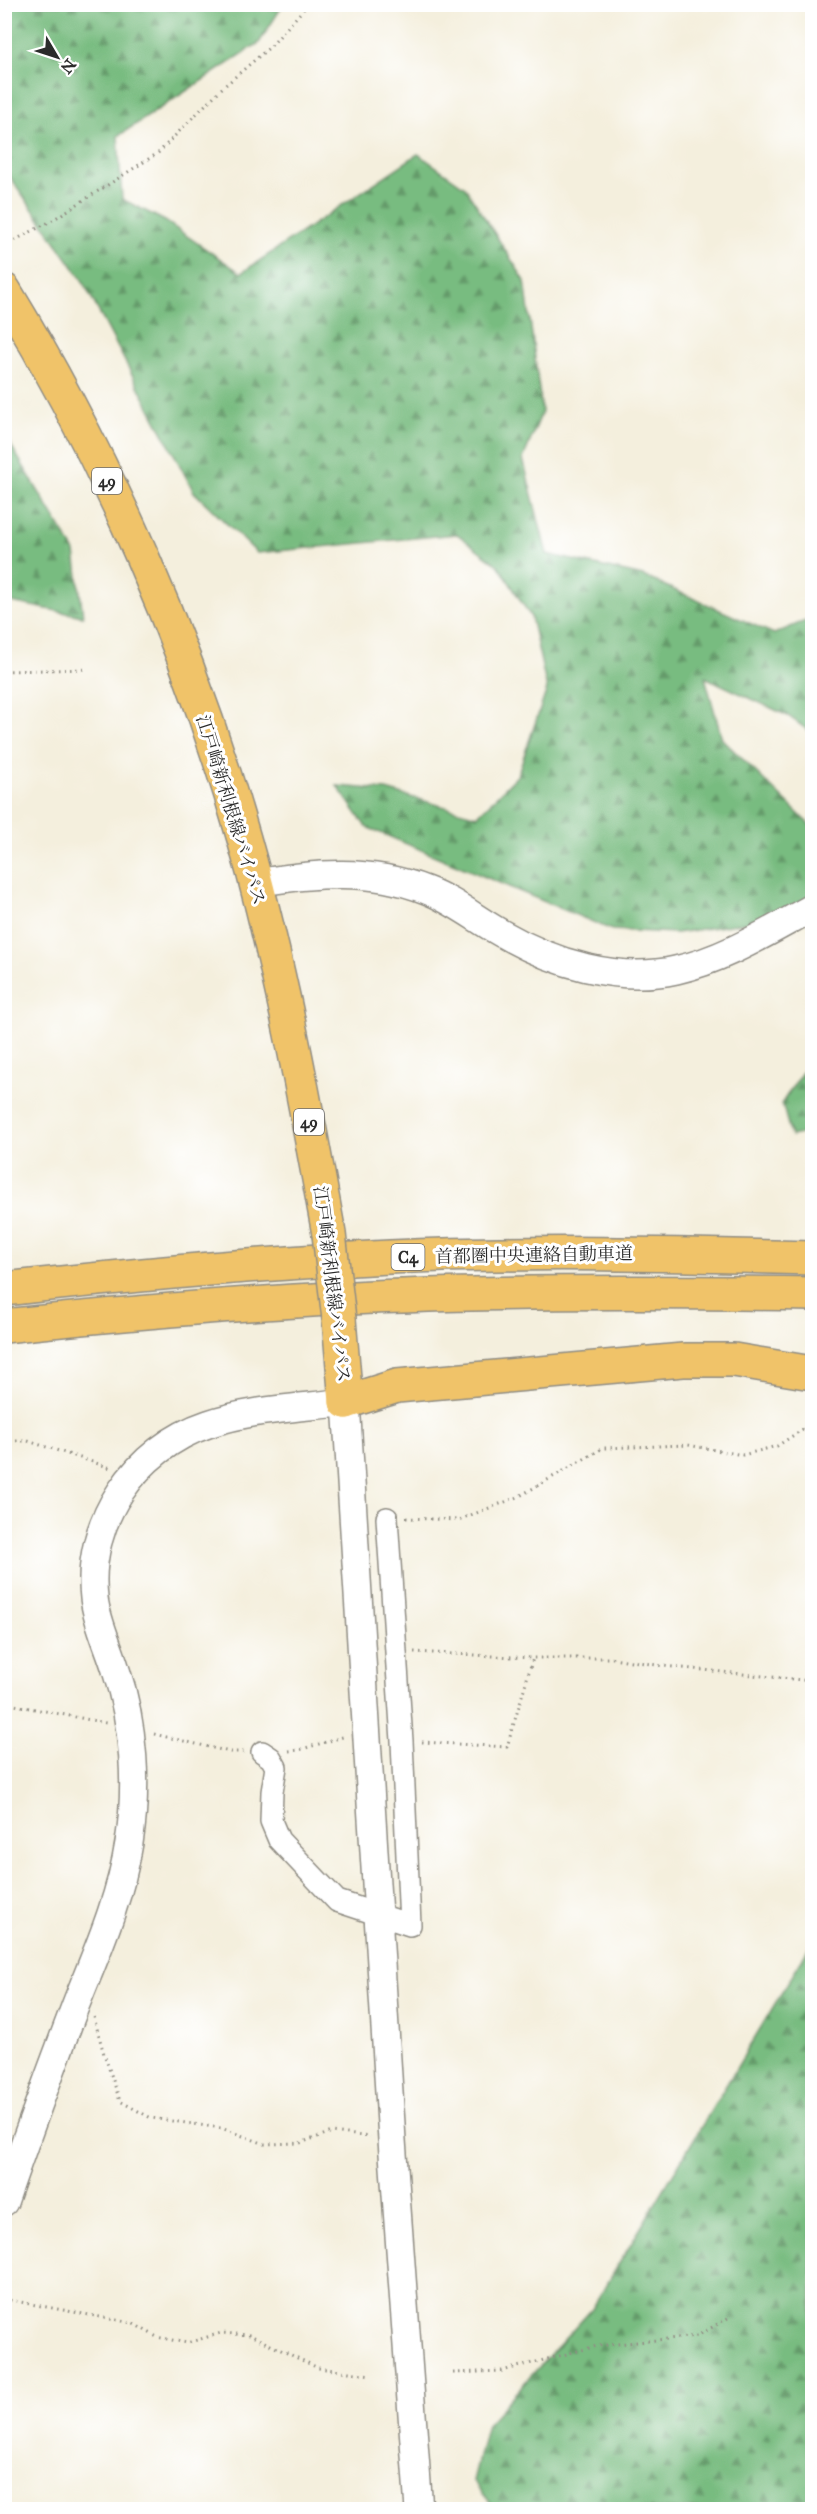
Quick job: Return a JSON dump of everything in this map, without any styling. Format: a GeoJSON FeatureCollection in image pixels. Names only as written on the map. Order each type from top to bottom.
{"type":"FeatureCollection","features":[{"type":"Feature","properties":{"kind":"main road","name":"江戸崎新利根線バイパス"},"geometry":{"type":"LineString","coordinates":[[4,291],[88,443],[122,512],[157,593],[231,795],[256,883],[307,1112],[329,1234],[346,1402]]}},
{"type":"Feature","properties":{"kind":"main road"},"geometry":{"type":"LineString","coordinates":[[634,1253],[813,1238]]}},
{"type":"Feature","properties":{"kind":"main road","name":"首都圏中央連絡自動車道"},"geometry":{"type":"LineString","coordinates":[[4,1289],[161,1272],[390,1257],[634,1253],[813,1258]]}},
{"type":"Feature","properties":{"kind":"main road","name":"C4"},"geometry":{"type":"LineString","coordinates":[[4,1326],[151,1310],[402,1296],[619,1292],[813,1294]]}},
{"type":"Feature","properties":{"kind":"main road"},"geometry":{"type":"LineString","coordinates":[[346,1402],[399,1408],[416,1407],[688,1379],[731,1379],[765,1374],[812,1386]]}},
{"type":"Feature","properties":{"kind":"street"},"geometry":{"type":"LineString","coordinates":[[256,883],[298,876],[343,873],[397,880],[446,898],[503,934],[561,961],[582,967],[643,974],[676,970],[716,956],[744,945],[813,908]]}},
{"type":"Feature","properties":{"kind":"street"},"geometry":{"type":"LineString","coordinates":[[4,2202],[37,2106],[117,1899],[134,1810],[130,1728],[117,1671],[96,1609],[94,1566],[99,1532],[117,1497],[133,1475],[168,1443],[208,1424],[230,1418],[346,1402],[380,1917],[392,2140],[419,2510]]}},
{"type":"Feature","properties":{"kind":"street"},"geometry":{"type":"LineString","coordinates":[[262,1752],[271,1758],[276,1767],[272,1792],[272,1821],[279,1840],[337,1901],[410,1925],[402,1741],[387,1518]]}},
{"type":"Feature","properties":{"kind":"path"},"geometry":{"type":"LineString","coordinates":[[4,246],[51,221],[158,153],[221,89],[271,46],[308,4]]}},
{"type":"Feature","properties":{"kind":"path"},"geometry":{"type":"LineString","coordinates":[[4,671],[88,669]]}},
{"type":"Feature","properties":{"kind":"path"},"geometry":{"type":"LineString","coordinates":[[387,1518],[458,1520],[518,1497],[603,1448],[688,1445],[743,1455],[777,1446],[803,1429]]}},
{"type":"Feature","properties":{"kind":"path"},"geometry":{"type":"LineString","coordinates":[[4,1441],[28,1441],[133,1475]]}},
{"type":"Feature","properties":{"kind":"path"},"geometry":{"type":"LineString","coordinates":[[396,1650],[533,1658],[613,1658],[663,1666],[813,1681]]}},
{"type":"Feature","properties":{"kind":"path"},"geometry":{"type":"LineString","coordinates":[[402,1741],[507,1747],[533,1658]]}},
{"type":"Feature","properties":{"kind":"path"},"geometry":{"type":"LineString","coordinates":[[4,1703],[130,1728],[230,1752],[299,1750],[345,1736],[368,1737]]}},
{"type":"Feature","properties":{"kind":"path"},"geometry":{"type":"LineString","coordinates":[[78,2000],[88,2008],[96,2020],[103,2051],[120,2101],[151,2118],[221,2128],[265,2144],[300,2143],[332,2132],[392,2140]]}},
{"type":"Feature","properties":{"kind":"path"},"geometry":{"type":"LineString","coordinates":[[4,2299],[132,2323],[157,2337],[187,2343],[221,2333],[250,2335],[318,2368],[372,2375]]}},
{"type":"Feature","properties":{"kind":"path"},"geometry":{"type":"LineString","coordinates":[[453,2373],[502,2371],[597,2346],[697,2336],[728,2318]]}},
{"type":"Feature","properties":{"kind":"green space"},"geometry":{"type":"Polygon","coordinates":[[[4,5],[283,5],[259,43],[118,136],[122,199],[165,221],[241,273],[418,154],[465,187],[525,281],[542,412],[523,459],[547,554],[643,576],[774,634],[812,618],[812,733],[788,716],[705,677],[722,739],[812,827],[812,913],[676,933],[612,930],[366,827],[337,786],[386,790],[477,816],[517,776],[547,689],[531,617],[499,566],[457,534],[257,553],[194,492],[81,278],[5,170],[4,5]]]}},
{"type":"Feature","properties":{"kind":"green space"},"geometry":{"type":"Polygon","coordinates":[[[4,434],[75,552],[83,616],[5,601],[4,434]]]}},
{"type":"Feature","properties":{"kind":"green space"},"geometry":{"type":"Polygon","coordinates":[[[812,1057],[812,1132],[791,1136],[782,1103],[812,1057]]]}},
{"type":"Feature","properties":{"kind":"green space"},"geometry":{"type":"Polygon","coordinates":[[[812,1942],[812,2509],[506,2510],[494,2507],[473,2481],[487,2424],[592,2309],[812,1942]]]}}]}
